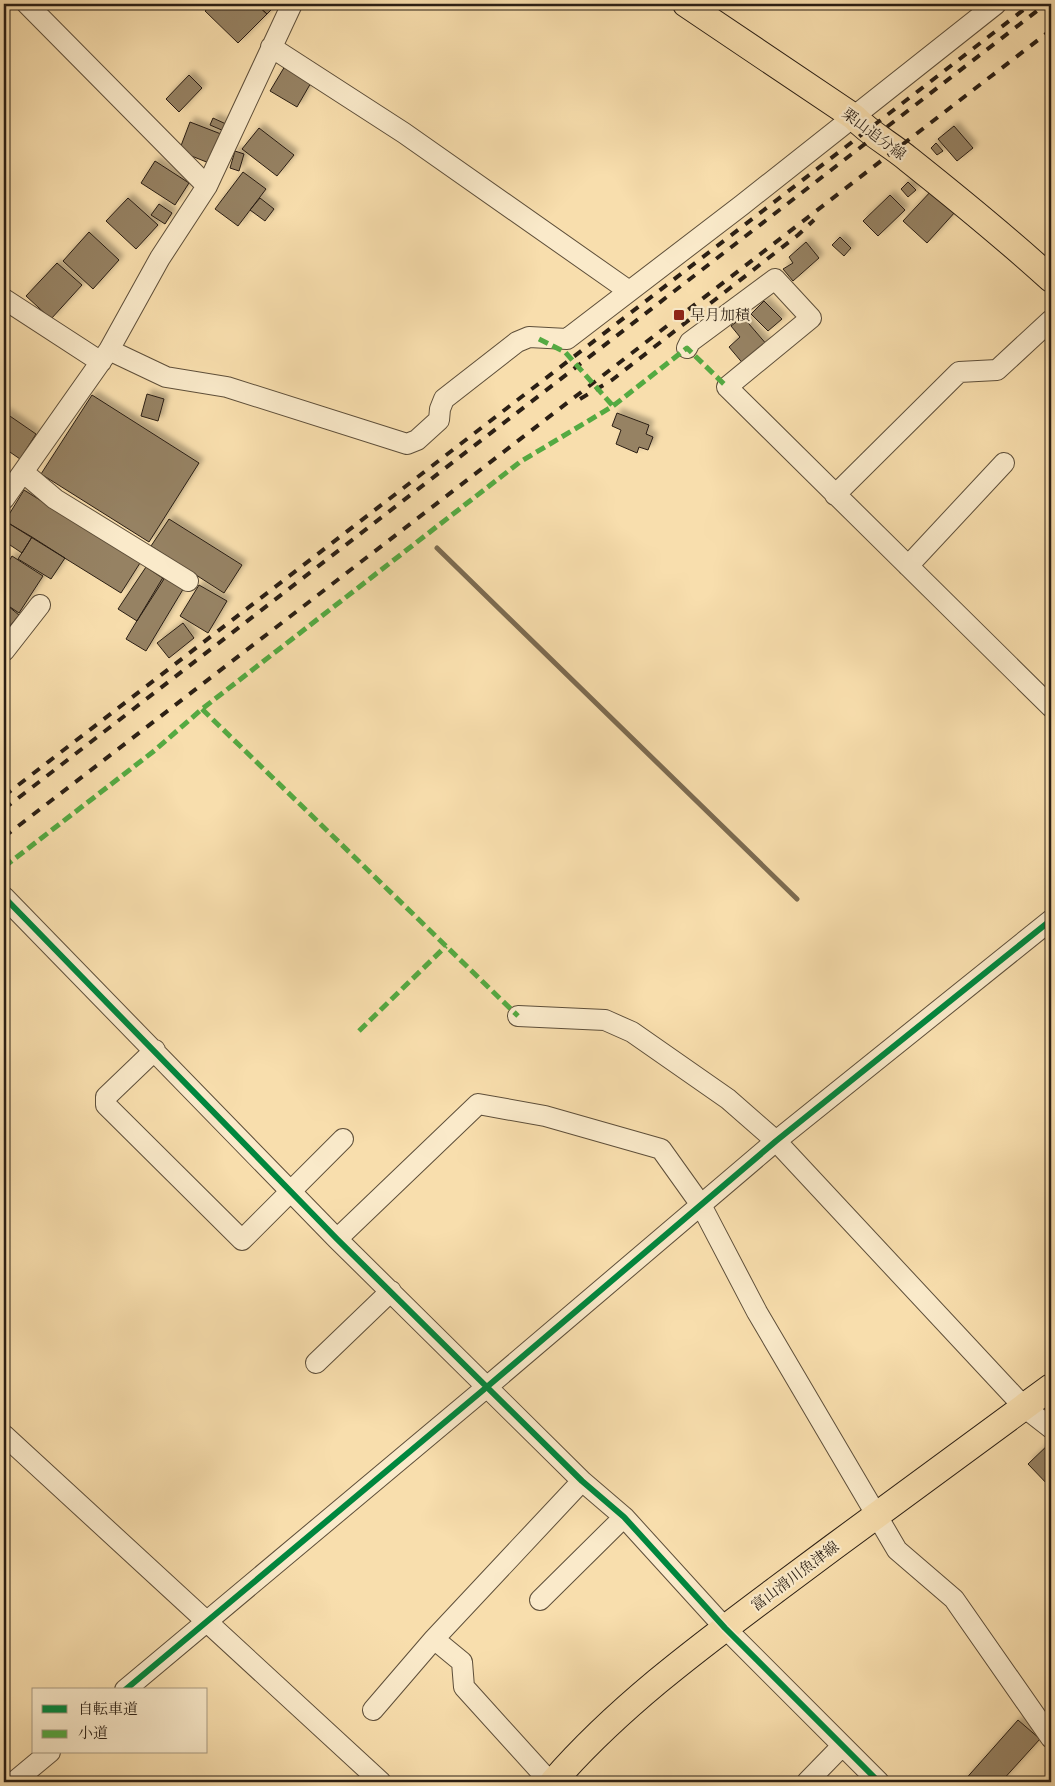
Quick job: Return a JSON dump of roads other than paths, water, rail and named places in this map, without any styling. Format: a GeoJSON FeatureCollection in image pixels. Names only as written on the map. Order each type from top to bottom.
{"type":"FeatureCollection","features":[{"type":"Feature","properties":{"kind":"main road","name":"栗山追分線"},"geometry":{"type":"LineString","coordinates":[[686,4],[854,117],[867,130],[896,150],[1005,237],[1051,279]]}},
{"type":"Feature","properties":{"kind":"main road","name":"富山滑川魚津線"},"geometry":{"type":"LineString","coordinates":[[552,1782],[572,1760],[639,1698],[725,1628],[1051,1387]]}},
{"type":"Feature","properties":{"kind":"street"},"geometry":{"type":"LineString","coordinates":[[27,4],[207,186]]}},
{"type":"Feature","properties":{"kind":"street"},"geometry":{"type":"LineString","coordinates":[[4,499],[105,356],[160,258],[207,186],[233,135],[292,4]]}},
{"type":"Feature","properties":{"kind":"street"},"geometry":{"type":"LineString","coordinates":[[4,299],[105,356],[166,377],[227,387],[407,444],[417,440],[439,420],[440,409],[444,399],[517,342],[529,337],[567,339],[854,117],[996,4]]}},
{"type":"Feature","properties":{"kind":"street"},"geometry":{"type":"LineString","coordinates":[[271,47],[404,133],[629,291]]}},
{"type":"Feature","properties":{"kind":"street"},"geometry":{"type":"LineString","coordinates":[[687,348],[690,342],[775,279],[811,318],[726,387],[1051,707]]}},
{"type":"Feature","properties":{"kind":"street"},"geometry":{"type":"LineString","coordinates":[[835,495],[959,372],[997,370],[1051,320]]}},
{"type":"Feature","properties":{"kind":"street"},"geometry":{"type":"LineString","coordinates":[[908,566],[1004,463]]}},
{"type":"Feature","properties":{"kind":"street"},"geometry":{"type":"LineString","coordinates":[[23,472],[55,499],[188,581]]}},
{"type":"Feature","properties":{"kind":"street"},"geometry":{"type":"LineString","coordinates":[[4,651],[40,605]]}},
{"type":"Feature","properties":{"kind":"street"},"geometry":{"type":"LineString","coordinates":[[4,897],[93,991],[155,1050],[337,1239],[488,1386],[582,1481],[624,1517],[725,1628],[879,1782]]}},
{"type":"Feature","properties":{"kind":"street"},"geometry":{"type":"LineString","coordinates":[[127,1688],[488,1386],[776,1141],[1051,920]]}},
{"type":"Feature","properties":{"kind":"street"},"geometry":{"type":"LineString","coordinates":[[518,1016],[605,1020],[632,1032],[728,1099],[776,1141],[1024,1407],[1051,1428]]}},
{"type":"Feature","properties":{"kind":"street"},"geometry":{"type":"LineString","coordinates":[[155,1050],[106,1097],[106,1105],[242,1240],[343,1139]]}},
{"type":"Feature","properties":{"kind":"street"},"geometry":{"type":"LineString","coordinates":[[337,1239],[478,1104],[544,1116],[661,1149],[701,1205],[757,1312],[896,1550],[954,1599],[1051,1738]]}},
{"type":"Feature","properties":{"kind":"street"},"geometry":{"type":"LineString","coordinates":[[316,1363],[391,1291]]}},
{"type":"Feature","properties":{"kind":"street"},"geometry":{"type":"LineString","coordinates":[[4,1435],[381,1782]]}},
{"type":"Feature","properties":{"kind":"street"},"geometry":{"type":"LineString","coordinates":[[373,1710],[434,1639],[582,1481]]}},
{"type":"Feature","properties":{"kind":"street"},"geometry":{"type":"LineString","coordinates":[[540,1600],[624,1517]]}},
{"type":"Feature","properties":{"kind":"street"},"geometry":{"type":"LineString","coordinates":[[434,1639],[462,1662],[464,1687],[552,1782]]}},
{"type":"Feature","properties":{"kind":"street"},"geometry":{"type":"LineString","coordinates":[[806,1782],[842,1746]]}},
{"type":"Feature","properties":{"kind":"street"},"geometry":{"type":"LineString","coordinates":[[14,1782],[48,1754]]}},
{"type":"Feature","properties":{"kind":"waterway"},"geometry":{"type":"LineString","coordinates":[[437,548],[797,899]]}},
{"type":"Feature","properties":{"kind":"railway"},"geometry":{"type":"LineString","coordinates":[[4,796],[1031,4]]}},
{"type":"Feature","properties":{"kind":"railway"},"geometry":{"type":"LineString","coordinates":[[4,809],[1046,4]]}},
{"type":"Feature","properties":{"kind":"railway"},"geometry":{"type":"LineString","coordinates":[[4,837],[1051,30]]}},
{"type":"Feature","properties":{"kind":"railway"},"geometry":{"type":"LineString","coordinates":[[580,399],[612,380],[798,235],[814,220]]}},
{"type":"Feature","properties":{"kind":"place","name":"早月加積"},"geometry":{"type":"Point","coordinates":[679,315]}}]}
